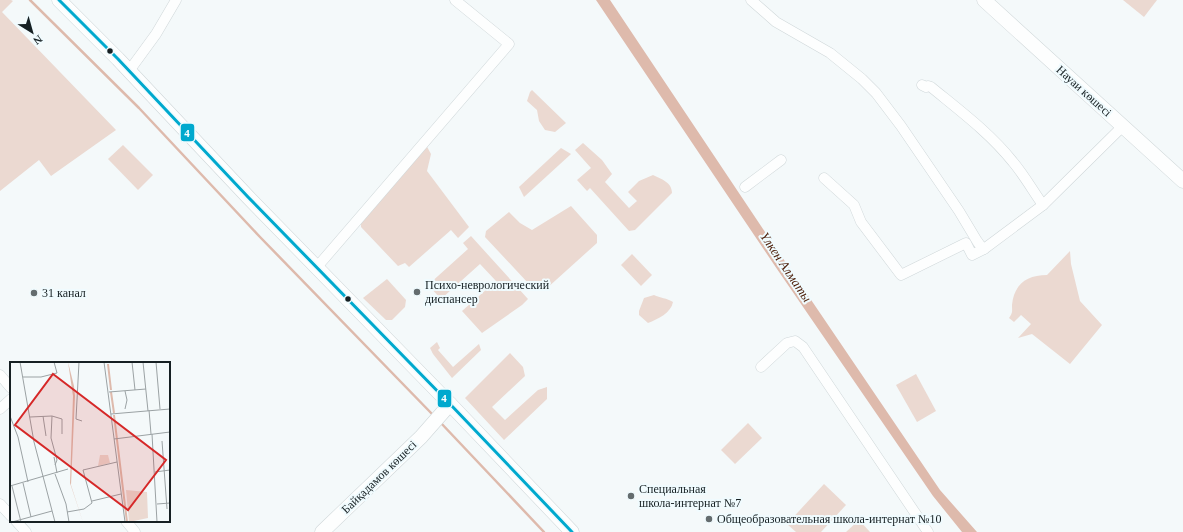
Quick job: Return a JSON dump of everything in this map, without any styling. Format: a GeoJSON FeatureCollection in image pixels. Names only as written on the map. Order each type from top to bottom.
{"type":"FeatureCollection","features":[{"type":"Feature","properties":{"kind":"street"},"geometry":{"type":"LineString","coordinates":[[60,0],[572,532]]}},
{"type":"Feature","properties":{"kind":"street"},"geometry":{"type":"LineString","coordinates":[[129,71],[156,34],[176,0]]}},
{"type":"Feature","properties":{"kind":"street"},"geometry":{"type":"LineString","coordinates":[[317,267],[509,44],[455,0]]}},
{"type":"Feature","properties":{"kind":"street"},"geometry":{"type":"LineString","coordinates":[[751,0],[776,22],[830,53],[862,78],[876,93],[901,126],[959,211],[977,241],[984,249]]}},
{"type":"Feature","properties":{"kind":"street","name":"Науаи көшесі"},"geometry":{"type":"LineString","coordinates":[[984,0],[1183,181]]}},
{"type":"Feature","properties":{"kind":"street"},"geometry":{"type":"LineString","coordinates":[[922,85],[931,87],[997,144],[1013,162],[1043,205]]}},
{"type":"Feature","properties":{"kind":"street"},"geometry":{"type":"LineString","coordinates":[[824,178],[854,205],[862,222],[901,275],[966,243],[972,255],[984,249],[1043,205],[1123,126]]}},
{"type":"Feature","properties":{"kind":"street"},"geometry":{"type":"LineString","coordinates":[[745,187],[781,160]]}},
{"type":"Feature","properties":{"kind":"street"},"geometry":{"type":"LineString","coordinates":[[760,367],[787,343],[795,341],[803,347],[928,532]]}},
{"type":"Feature","properties":{"kind":"street"},"geometry":{"type":"LineString","coordinates":[[0,376],[10,387]]}},
{"type":"Feature","properties":{"kind":"street"},"geometry":{"type":"LineString","coordinates":[[0,410],[10,400]]}},
{"type":"Feature","properties":{"kind":"street","name":"Байқадамов көшесі"},"geometry":{"type":"LineString","coordinates":[[322,532],[421,437],[450,404]]}},
{"type":"Feature","properties":{"kind":"street"},"geometry":{"type":"LineString","coordinates":[[0,504],[10,515]]}},
{"type":"Feature","properties":{"kind":"street"},"geometry":{"type":"LineString","coordinates":[[17,522],[26,532]]}},
{"type":"Feature","properties":{"kind":"street"},"geometry":{"type":"LineString","coordinates":[[127,522],[135,532]]}},
{"type":"Feature","properties":{"kind":"shaded area"},"geometry":{"type":"Polygon","coordinates":[[[0,0],[13,1],[2,12],[116,130],[51,176],[39,160],[0,191],[0,0]]]}},
{"type":"Feature","properties":{"kind":"shaded area"},"geometry":{"type":"Polygon","coordinates":[[[1123,0],[1157,0],[1144,17],[1123,0]]]}},
{"type":"Feature","properties":{"kind":"shaded area"},"geometry":{"type":"Polygon","coordinates":[[[532,90],[566,123],[555,132],[545,130],[539,121],[537,110],[527,101],[532,90]]]}},
{"type":"Feature","properties":{"kind":"shaded area"},"geometry":{"type":"Polygon","coordinates":[[[583,143],[602,160],[612,174],[605,182],[629,208],[637,201],[628,192],[639,181],[653,175],[668,184],[672,189],[672,193],[635,230],[629,231],[590,188],[587,191],[577,180],[591,168],[575,150],[583,143]]]}},
{"type":"Feature","properties":{"kind":"shaded area"},"geometry":{"type":"Polygon","coordinates":[[[123,145],[153,175],[138,190],[108,159],[123,145]]]}},
{"type":"Feature","properties":{"kind":"shaded area"},"geometry":{"type":"Polygon","coordinates":[[[426,145],[431,154],[427,171],[469,227],[458,238],[451,230],[409,267],[405,263],[398,266],[361,227],[361,220],[426,145]]]}},
{"type":"Feature","properties":{"kind":"shaded area"},"geometry":{"type":"Polygon","coordinates":[[[561,148],[571,154],[524,197],[519,187],[561,148]]]}},
{"type":"Feature","properties":{"kind":"shaded area"},"geometry":{"type":"Polygon","coordinates":[[[571,206],[597,235],[597,243],[546,289],[528,283],[485,237],[486,231],[509,212],[520,223],[532,230],[571,206]]]}},
{"type":"Feature","properties":{"kind":"shaded area"},"geometry":{"type":"Polygon","coordinates":[[[471,236],[528,299],[522,305],[482,333],[462,311],[496,281],[480,264],[441,299],[428,285],[468,249],[463,243],[471,236]]]}},
{"type":"Feature","properties":{"kind":"shaded area"},"geometry":{"type":"Polygon","coordinates":[[[1070,251],[1071,264],[1080,301],[1102,325],[1070,364],[1032,334],[1018,338],[1031,324],[1021,315],[1014,322],[1009,318],[1012,312],[1013,298],[1019,286],[1023,282],[1033,277],[1047,275],[1070,251]]]}},
{"type":"Feature","properties":{"kind":"shaded area"},"geometry":{"type":"Polygon","coordinates":[[[632,254],[652,275],[641,286],[621,265],[632,254]]]}},
{"type":"Feature","properties":{"kind":"shaded area"},"geometry":{"type":"Polygon","coordinates":[[[387,279],[406,300],[405,307],[392,320],[386,320],[363,298],[387,279]]]}},
{"type":"Feature","properties":{"kind":"shaded area"},"geometry":{"type":"Polygon","coordinates":[[[654,295],[673,302],[672,306],[667,312],[648,323],[639,315],[639,311],[644,298],[654,295]]]}},
{"type":"Feature","properties":{"kind":"shaded area"},"geometry":{"type":"Polygon","coordinates":[[[437,342],[440,348],[438,350],[453,367],[479,344],[481,350],[452,378],[430,348],[437,342]]]}},
{"type":"Feature","properties":{"kind":"shaded area"},"geometry":{"type":"Polygon","coordinates":[[[510,353],[523,367],[525,376],[492,407],[505,420],[538,390],[547,387],[547,399],[504,440],[465,398],[510,353]]]}},
{"type":"Feature","properties":{"kind":"shaded area"},"geometry":{"type":"Polygon","coordinates":[[[916,374],[936,411],[917,422],[896,385],[916,374]]]}},
{"type":"Feature","properties":{"kind":"shaded area"},"geometry":{"type":"Polygon","coordinates":[[[748,423],[762,438],[735,464],[721,450],[748,423]]]}},
{"type":"Feature","properties":{"kind":"shaded area"},"geometry":{"type":"Polygon","coordinates":[[[824,484],[846,505],[821,532],[796,532],[787,524],[824,484]]]}},
{"type":"Feature","properties":{"kind":"shaded area"},"geometry":{"type":"Polygon","coordinates":[[[859,520],[870,532],[846,532],[859,520]]]}},
{"type":"Feature","properties":{"kind":"water","name":"Үлкен Алматы"},"geometry":{"type":"Polygon","coordinates":[[[596,0],[610,0],[940,490],[977,532],[962,532],[933,496],[777,269],[596,0]]]}},
{"type":"Feature","properties":{"kind":"waterway"},"geometry":{"type":"LineString","coordinates":[[30,0],[139,108],[260,237],[434,416]]}},
{"type":"Feature","properties":{"kind":"waterway"},"geometry":{"type":"LineString","coordinates":[[440,422],[544,532]]}},
{"type":"Feature","properties":{"kind":"transit line","name":"4"},"geometry":{"type":"LineString","coordinates":[[59,0],[118,59],[248,197],[450,404],[572,532]]}},
{"type":"Feature","properties":{"kind":"place","name":"Психо-неврологический диспансер"},"geometry":{"type":"Point","coordinates":[417,292]}},
{"type":"Feature","properties":{"kind":"place","name":"31 канал"},"geometry":{"type":"Point","coordinates":[34,293]}},
{"type":"Feature","properties":{"kind":"place","name":"Специальная школа-интернат №7"},"geometry":{"type":"Point","coordinates":[631,496]}},
{"type":"Feature","properties":{"kind":"place","name":"Общеобразовательная школа-интернат №10"},"geometry":{"type":"Point","coordinates":[709,519]}}]}
